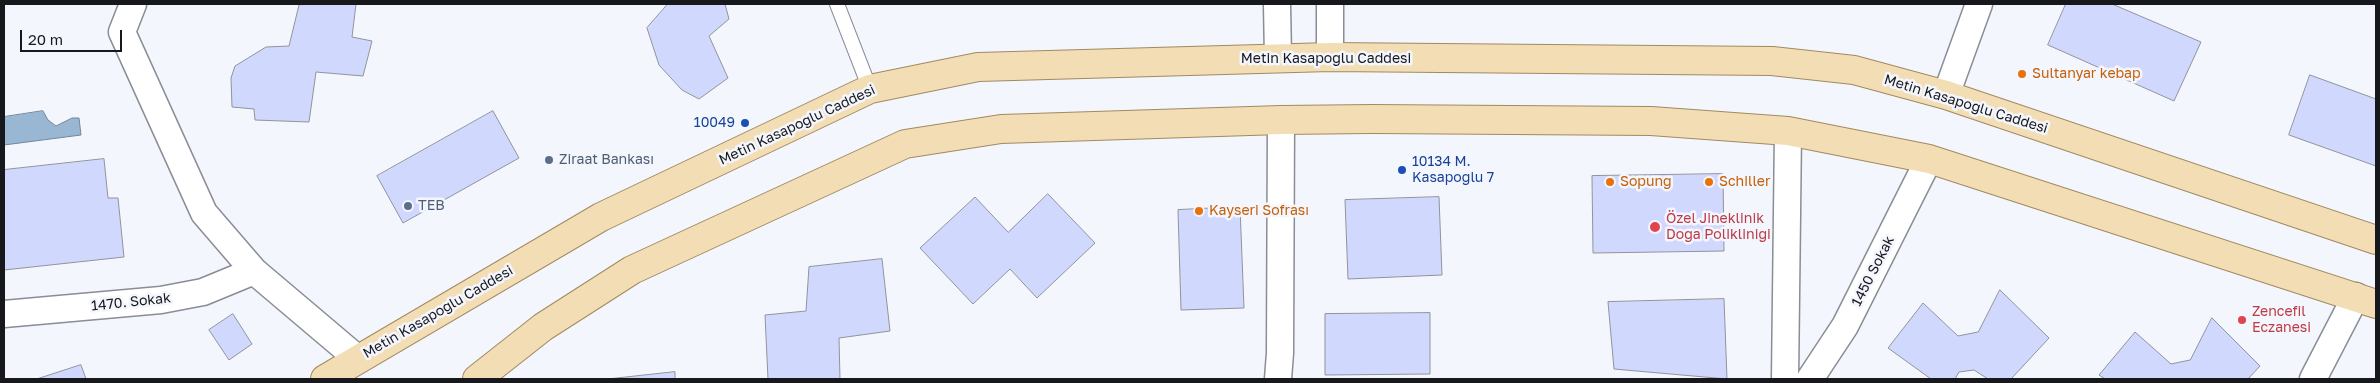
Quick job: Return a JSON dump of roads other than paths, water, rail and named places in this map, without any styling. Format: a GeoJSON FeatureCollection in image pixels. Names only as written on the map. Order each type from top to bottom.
{"type":"FeatureCollection","features":[{"type":"Feature","properties":{"kind":"main road","name":"Metin Kasapoğlu Caddesi"},"geometry":{"type":"LineString","coordinates":[[325,379],[601,217],[870,89],[978,67],[1330,57],[1772,61],[1854,70],[1946,94],[2376,240]]}},
{"type":"Feature","properties":{"kind":"main road"},"geometry":{"type":"LineString","coordinates":[[477,379],[543,327],[632,270],[905,144],[1001,130],[1281,120],[1651,121],[1788,131],[1929,159],[2366,300]]}},
{"type":"Feature","properties":{"kind":"street"},"geometry":{"type":"LineString","coordinates":[[133,4],[122,32],[204,213],[254,271],[358,359]]}},
{"type":"Feature","properties":{"kind":"street"},"geometry":{"type":"LineString","coordinates":[[1277,4],[1278,58]]}},
{"type":"Feature","properties":{"kind":"street"},"geometry":{"type":"LineString","coordinates":[[1330,4],[1330,57]]}},
{"type":"Feature","properties":{"kind":"street"},"geometry":{"type":"LineString","coordinates":[[1946,94],[1979,4]]}},
{"type":"Feature","properties":{"kind":"street"},"geometry":{"type":"LineString","coordinates":[[1278,379],[1280,353],[1281,120]]}},
{"type":"Feature","properties":{"kind":"street"},"geometry":{"type":"LineString","coordinates":[[1785,379],[1788,131]]}},
{"type":"Feature","properties":{"kind":"street","name":"1450 Sokak"},"geometry":{"type":"LineString","coordinates":[[1810,379],[1845,326],[1929,159]]}},
{"type":"Feature","properties":{"kind":"street","name":"1470. Sokak"},"geometry":{"type":"LineString","coordinates":[[4,314],[161,300],[203,292],[254,271]]}},
{"type":"Feature","properties":{"kind":"street"},"geometry":{"type":"LineString","coordinates":[[2313,379],[2366,300]]}},
{"type":"Feature","properties":{"kind":"lane"},"geometry":{"type":"LineString","coordinates":[[837,4],[870,89]]}},
{"type":"Feature","properties":{"kind":"water"},"geometry":{"type":"Polygon","coordinates":[[[43,111],[48,120],[56,126],[72,118],[79,118],[81,135],[4,145],[4,117],[43,111]]]}},
{"type":"Feature","properties":{"kind":"place","name":"Sultanyar kebap"},"geometry":{"type":"Point","coordinates":[2022,74]}},
{"type":"Feature","properties":{"kind":"place","name":"10049"},"geometry":{"type":"Point","coordinates":[745,123]}},
{"type":"Feature","properties":{"kind":"place","name":"Ziraat Bankası"},"geometry":{"type":"Point","coordinates":[549,160]}},
{"type":"Feature","properties":{"kind":"place","name":"10134 M. Kasapoğlu 7"},"geometry":{"type":"Point","coordinates":[1402,170]}},
{"type":"Feature","properties":{"kind":"place","name":"Sopung"},"geometry":{"type":"Point","coordinates":[1610,182]}},
{"type":"Feature","properties":{"kind":"place","name":"Schiller"},"geometry":{"type":"Point","coordinates":[1709,182]}},
{"type":"Feature","properties":{"kind":"place","name":"TEB"},"geometry":{"type":"Point","coordinates":[408,206]}},
{"type":"Feature","properties":{"kind":"place","name":"Kayseri Sofrası"},"geometry":{"type":"Point","coordinates":[1199,211]}},
{"type":"Feature","properties":{"kind":"place","name":"Özel Jineklinik Doğa Polikliniği"},"geometry":{"type":"Point","coordinates":[1655,227]}},
{"type":"Feature","properties":{"kind":"place","name":"Zencefil Eczanesi"},"geometry":{"type":"Point","coordinates":[2242,320]}}]}
